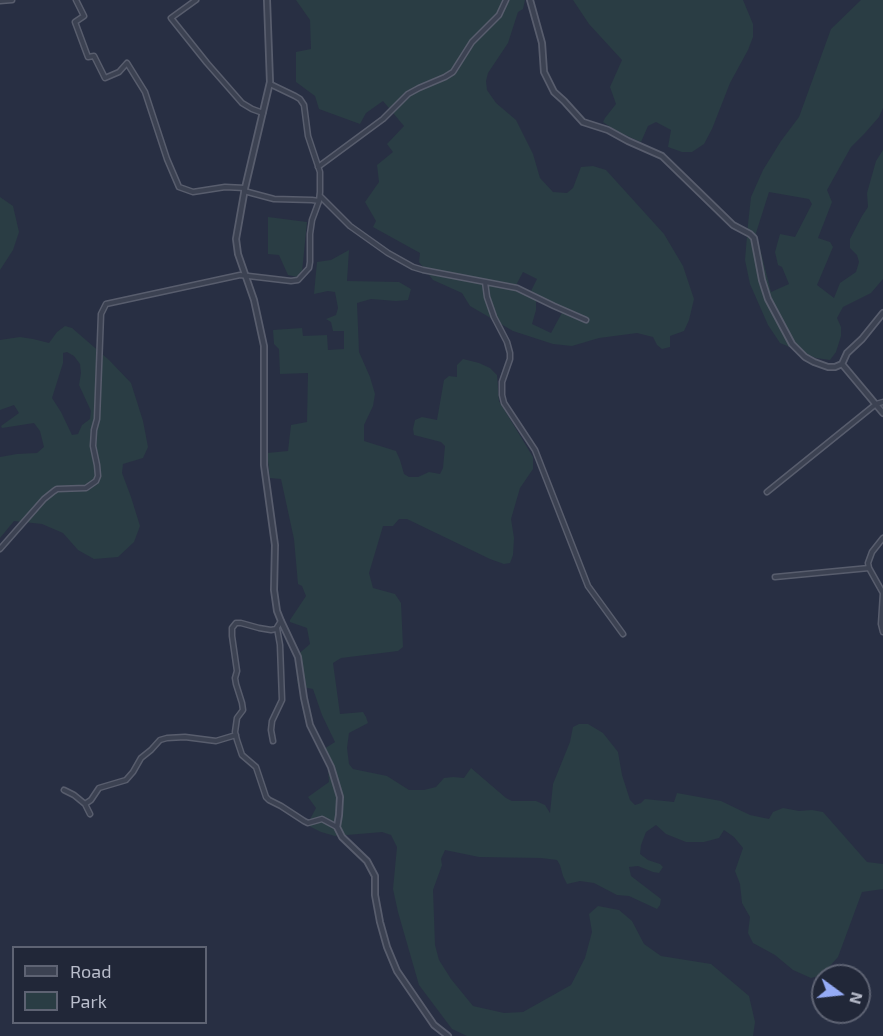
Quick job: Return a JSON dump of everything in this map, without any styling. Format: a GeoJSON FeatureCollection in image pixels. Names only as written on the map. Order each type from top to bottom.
{"type":"FeatureCollection","features":[{"type":"Feature","properties":{"kind":"street"},"geometry":{"type":"LineString","coordinates":[[0,1],[12,0]]}},
{"type":"Feature","properties":{"kind":"street"},"geometry":{"type":"LineString","coordinates":[[76,0],[84,16],[75,22],[88,57],[94,56],[105,78],[119,72],[127,63],[145,92],[167,159],[179,187],[193,192],[225,187],[244,189],[274,199],[319,201]]}},
{"type":"Feature","properties":{"kind":"street"},"geometry":{"type":"LineString","coordinates":[[196,0],[171,18],[242,103],[263,112]]}},
{"type":"Feature","properties":{"kind":"street"},"geometry":{"type":"LineString","coordinates":[[267,0],[270,84],[244,189],[236,239],[238,254],[254,300],[264,346],[264,465],[275,545],[274,591],[277,611],[298,657],[310,725],[332,767],[340,797],[337,827],[342,837],[368,861],[375,876],[375,895],[380,922],[397,971],[434,1025],[448,1036]]}},
{"type":"Feature","properties":{"kind":"street"},"geometry":{"type":"LineString","coordinates":[[318,167],[383,119],[408,94],[453,72],[472,42],[499,15],[506,0]]}},
{"type":"Feature","properties":{"kind":"street"},"geometry":{"type":"LineString","coordinates":[[530,0],[542,43],[544,72],[554,93],[583,122],[608,130],[662,156],[733,225],[754,238],[768,299],[792,344],[805,357],[828,367],[842,364],[848,353],[883,313]]}},
{"type":"Feature","properties":{"kind":"street"},"geometry":{"type":"LineString","coordinates":[[0,549],[54,490],[86,488],[96,481],[98,476],[93,446],[97,419],[101,314],[106,304],[240,275],[298,280],[309,268],[310,234],[320,196],[320,172],[308,136],[304,105],[300,99],[270,84]]}},
{"type":"Feature","properties":{"kind":"street"},"geometry":{"type":"LineString","coordinates":[[320,196],[350,226],[403,262],[423,270],[517,288],[586,320]]}},
{"type":"Feature","properties":{"kind":"street"},"geometry":{"type":"LineString","coordinates":[[485,282],[494,317],[510,353],[502,382],[504,404],[535,450],[588,586],[623,634]]}},
{"type":"Feature","properties":{"kind":"street"},"geometry":{"type":"LineString","coordinates":[[842,364],[883,413]]}},
{"type":"Feature","properties":{"kind":"street"},"geometry":{"type":"LineString","coordinates":[[767,492],[876,404],[883,402]]}},
{"type":"Feature","properties":{"kind":"street"},"geometry":{"type":"LineString","coordinates":[[883,538],[872,552],[868,563],[883,593],[881,624],[883,632]]}},
{"type":"Feature","properties":{"kind":"street"},"geometry":{"type":"LineString","coordinates":[[775,577],[869,568]]}},
{"type":"Feature","properties":{"kind":"street"},"geometry":{"type":"LineString","coordinates":[[281,621],[271,630],[241,623],[236,623],[232,628],[237,671],[235,678],[243,710],[237,718],[236,735],[242,755],[256,767],[269,800],[308,823],[322,819],[337,827]]}},
{"type":"Feature","properties":{"kind":"street"},"geometry":{"type":"LineString","coordinates":[[273,741],[272,721],[282,700],[277,627]]}},
{"type":"Feature","properties":{"kind":"street"},"geometry":{"type":"LineString","coordinates":[[85,804],[91,800],[99,788],[126,780],[134,772],[141,758],[160,740],[185,737],[216,741],[236,735]]}},
{"type":"Feature","properties":{"kind":"street"},"geometry":{"type":"LineString","coordinates":[[64,790],[85,804],[90,814]]}},
{"type":"Feature","properties":{"kind":"green space"},"geometry":{"type":"Polygon","coordinates":[[[296,0],[525,0],[523,9],[518,12],[508,43],[488,73],[487,90],[496,103],[516,120],[533,154],[540,178],[553,192],[567,193],[573,188],[581,167],[593,166],[606,170],[664,234],[683,266],[694,299],[684,331],[670,336],[670,347],[662,349],[653,337],[637,333],[599,338],[572,346],[553,344],[513,331],[470,306],[462,293],[433,280],[419,262],[420,253],[373,227],[376,221],[365,202],[379,182],[377,165],[393,152],[387,144],[404,126],[383,101],[366,113],[360,124],[319,109],[315,96],[296,82],[296,52],[311,49],[310,20],[296,0]],[[523,272],[514,289],[536,300],[532,324],[551,333],[564,309],[531,291],[537,279],[523,272]]]}},
{"type":"Feature","properties":{"kind":"green space"},"geometry":{"type":"Polygon","coordinates":[[[573,0],[743,0],[753,24],[753,37],[704,144],[692,152],[682,152],[668,147],[671,130],[656,122],[648,126],[641,142],[618,132],[603,122],[616,104],[610,87],[622,60],[589,24],[573,0]]]}},
{"type":"Feature","properties":{"kind":"green space"},"geometry":{"type":"Polygon","coordinates":[[[861,0],[883,0],[883,108],[879,117],[851,147],[827,190],[832,202],[818,238],[830,242],[833,247],[817,285],[834,298],[840,283],[856,272],[859,262],[857,255],[850,248],[850,239],[868,207],[867,193],[876,161],[883,150],[883,279],[871,293],[843,307],[837,318],[841,327],[841,336],[836,352],[830,360],[816,358],[780,343],[768,325],[750,284],[745,260],[751,197],[763,170],[799,117],[831,29],[861,0]],[[769,192],[756,233],[771,292],[789,284],[782,267],[778,265],[775,252],[780,234],[795,237],[812,204],[809,199],[769,192]]]}},
{"type":"Feature","properties":{"kind":"green space"},"geometry":{"type":"Polygon","coordinates":[[[0,197],[13,206],[19,232],[13,250],[0,270],[0,197]]]}},
{"type":"Feature","properties":{"kind":"green space"},"geometry":{"type":"Polygon","coordinates":[[[268,217],[307,222],[302,272],[297,277],[288,275],[279,255],[268,254],[268,217]]]}},
{"type":"Feature","properties":{"kind":"green space"},"geometry":{"type":"Polygon","coordinates":[[[349,250],[347,281],[399,282],[411,289],[408,300],[371,299],[357,303],[359,352],[375,394],[373,406],[364,425],[364,441],[396,451],[404,474],[409,477],[418,477],[429,472],[440,474],[443,468],[445,446],[441,442],[414,435],[413,429],[415,420],[422,417],[437,420],[444,380],[449,376],[457,377],[457,365],[463,359],[490,368],[497,375],[499,401],[533,457],[533,469],[520,488],[511,519],[514,538],[510,563],[504,564],[490,559],[407,519],[399,519],[393,526],[383,526],[369,573],[373,588],[395,594],[401,603],[403,647],[398,651],[341,658],[333,663],[340,714],[363,712],[368,723],[349,733],[347,748],[349,764],[353,769],[387,776],[409,790],[424,790],[436,787],[444,778],[464,778],[471,768],[506,798],[512,801],[536,801],[545,805],[550,813],[553,784],[570,742],[573,727],[588,724],[603,733],[618,752],[630,800],[635,805],[645,799],[674,802],[677,793],[721,801],[750,815],[769,819],[773,812],[783,808],[823,812],[867,862],[883,864],[883,889],[862,892],[838,957],[832,964],[811,964],[811,978],[793,970],[775,955],[753,943],[748,933],[750,917],[742,903],[740,884],[735,871],[743,848],[724,830],[719,838],[704,842],[686,842],[666,834],[656,825],[646,832],[640,854],[663,867],[659,873],[638,866],[629,867],[631,876],[661,899],[657,909],[629,896],[617,895],[594,883],[580,881],[567,884],[557,860],[479,857],[445,850],[433,890],[435,945],[439,960],[473,1006],[504,1013],[523,1012],[571,985],[585,958],[592,932],[589,914],[598,906],[619,910],[632,921],[644,944],[661,956],[711,964],[749,996],[755,1022],[753,1036],[467,1036],[452,1029],[419,985],[393,889],[397,847],[391,835],[382,832],[335,836],[307,825],[316,808],[308,797],[329,782],[328,768],[319,752],[335,742],[313,689],[298,686],[295,657],[310,644],[307,628],[290,622],[290,620],[306,596],[302,586],[298,584],[294,539],[281,479],[270,478],[267,453],[288,451],[291,425],[307,422],[308,373],[280,374],[279,349],[274,344],[273,330],[302,328],[303,336],[327,335],[328,350],[344,349],[344,331],[333,331],[331,322],[326,319],[336,315],[338,308],[335,292],[314,294],[317,262],[331,260],[349,250]]]}},
{"type":"Feature","properties":{"kind":"green space"},"geometry":{"type":"Polygon","coordinates":[[[65,326],[72,328],[109,360],[131,383],[143,421],[148,447],[143,458],[123,464],[122,473],[140,526],[134,542],[118,557],[94,559],[78,550],[63,533],[42,524],[14,521],[0,538],[0,457],[37,453],[44,447],[40,431],[34,423],[2,428],[1,426],[19,413],[14,405],[0,410],[0,340],[20,337],[49,343],[65,326]],[[67,352],[63,353],[63,363],[52,398],[72,435],[78,434],[82,425],[90,419],[91,411],[79,385],[80,364],[74,356],[67,352]]]}}]}
